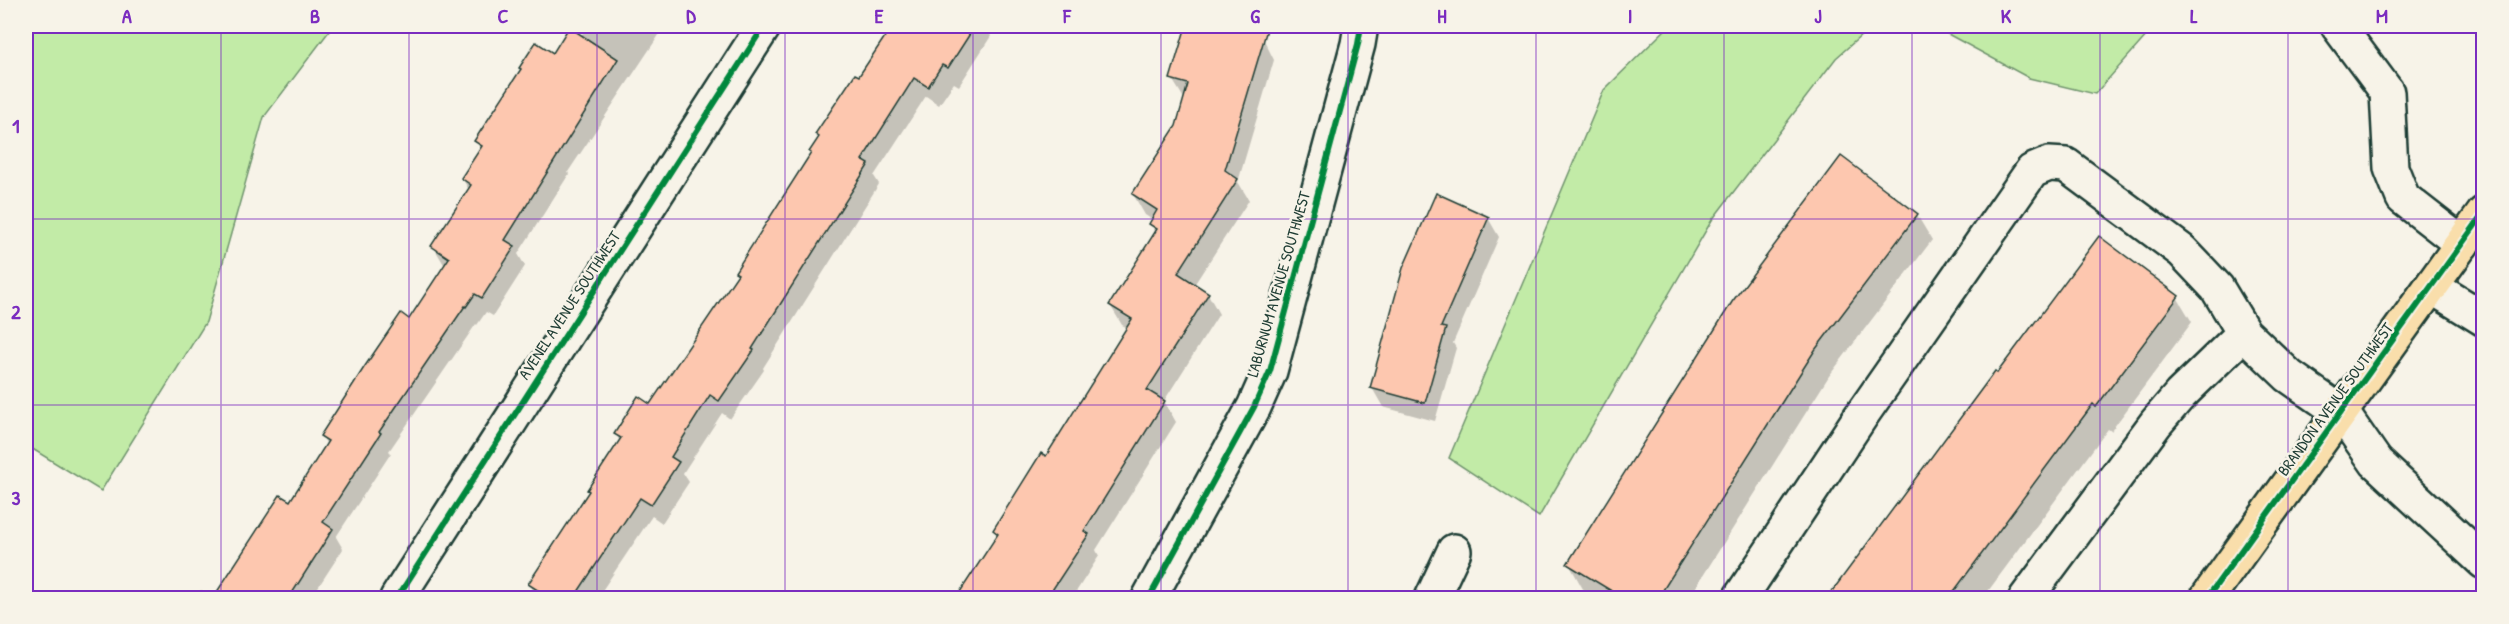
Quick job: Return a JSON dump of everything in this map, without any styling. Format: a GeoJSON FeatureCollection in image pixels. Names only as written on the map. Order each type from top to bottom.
{"type":"FeatureCollection","features":[{"type":"Feature","properties":{"kind":"main road","name":"BRANDON AVENUE SOUTHWEST"},"geometry":{"type":"LineString","coordinates":[[2207,598],[2484,213]]}},
{"type":"Feature","properties":{"kind":"street","name":"AVENEL AVENUE SOUTHWEST"},"geometry":{"type":"LineString","coordinates":[[397,598],[764,26]]}},
{"type":"Feature","properties":{"kind":"street","name":"LABURNUM AVENUE SOUTHWEST"},"geometry":{"type":"LineString","coordinates":[[1149,598],[1254,407],[1270,371],[1358,44],[1360,26]]}},
{"type":"Feature","properties":{"kind":"street"},"geometry":{"type":"LineString","coordinates":[[2338,26],[2386,92],[2391,168],[2403,198],[2462,244]]}},
{"type":"Feature","properties":{"kind":"street"},"geometry":{"type":"LineString","coordinates":[[1740,598],[1861,416],[2032,171],[2049,164],[2066,165],[2182,251],[2217,288],[2244,333],[2289,376],[2342,413],[2376,462],[2484,562]]}},
{"type":"Feature","properties":{"kind":"street"},"geometry":{"type":"LineString","coordinates":[[2432,287],[2484,319]]}},
{"type":"Feature","properties":{"kind":"street"},"geometry":{"type":"LineString","coordinates":[[2026,598],[2156,423],[2244,333]]}},
{"type":"Feature","properties":{"kind":"street"},"geometry":{"type":"LineString","coordinates":[[1432,598],[1454,551]]}},
{"type":"Feature","properties":{"kind":"green space"},"geometry":{"type":"Polygon","coordinates":[[[26,26],[333,26],[264,117],[206,322],[101,491],[26,445],[26,26]]]}},
{"type":"Feature","properties":{"kind":"green space"},"geometry":{"type":"Polygon","coordinates":[[[1669,26],[1872,26],[1836,58],[1712,220],[1539,517],[1449,458],[1604,90],[1669,26]]]}},
{"type":"Feature","properties":{"kind":"green space"},"geometry":{"type":"Polygon","coordinates":[[[1933,26],[2155,26],[2095,94],[2029,78],[1933,26]]]}},
{"type":"Feature","properties":{"kind":"building"},"geometry":{"type":"Polygon","coordinates":[[[892,26],[975,26],[948,68],[942,65],[928,87],[914,78],[862,160],[869,164],[752,349],[754,350],[719,401],[710,395],[671,457],[679,462],[651,505],[640,498],[574,598],[550,598],[528,584],[621,438],[614,434],[638,396],[650,404],[738,274],[735,272],[811,153],[809,152],[819,137],[815,134],[855,74],[859,76],[892,26]]]}},
{"type":"Feature","properties":{"kind":"building"},"geometry":{"type":"Polygon","coordinates":[[[1186,26],[1268,26],[1225,170],[1238,179],[1178,273],[1209,293],[1147,390],[1165,401],[1084,531],[1089,534],[1047,598],[956,598],[998,534],[993,530],[1041,453],[1046,456],[1132,319],[1109,305],[1157,229],[1149,224],[1157,210],[1132,194],[1176,126],[1188,84],[1170,79],[1186,26]]]}},
{"type":"Feature","properties":{"kind":"building"},"geometry":{"type":"Polygon","coordinates":[[[569,27],[618,59],[505,240],[515,246],[482,298],[475,294],[465,306],[379,432],[381,433],[323,522],[333,529],[289,598],[213,598],[280,495],[290,501],[328,441],[320,436],[401,313],[409,319],[449,258],[431,246],[471,185],[461,178],[482,146],[474,141],[521,69],[519,68],[536,42],[553,53],[569,27]]]}},
{"type":"Feature","properties":{"kind":"building"},"geometry":{"type":"Polygon","coordinates":[[[1841,156],[1918,214],[1815,350],[1658,598],[1623,598],[1567,564],[1732,302],[1841,156]]]}},
{"type":"Feature","properties":{"kind":"building"},"geometry":{"type":"Polygon","coordinates":[[[1436,193],[1489,217],[1441,327],[1446,328],[1425,403],[1370,388],[1403,268],[1436,193]]]}},
{"type":"Feature","properties":{"kind":"building"},"geometry":{"type":"Polygon","coordinates":[[[2099,236],[2179,296],[2096,407],[2093,404],[1949,598],[1827,598],[1995,371],[1997,373],[2099,236]]]}},
{"type":"Feature","properties":{"kind":"cycle path"},"geometry":{"type":"LineString","coordinates":[[397,598],[764,26]]}},
{"type":"Feature","properties":{"kind":"cycle path"},"geometry":{"type":"LineString","coordinates":[[1149,598],[1254,407],[1270,371],[1361,26]]}},
{"type":"Feature","properties":{"kind":"cycle path"},"geometry":{"type":"LineString","coordinates":[[2207,598],[2484,213]]}}]}
